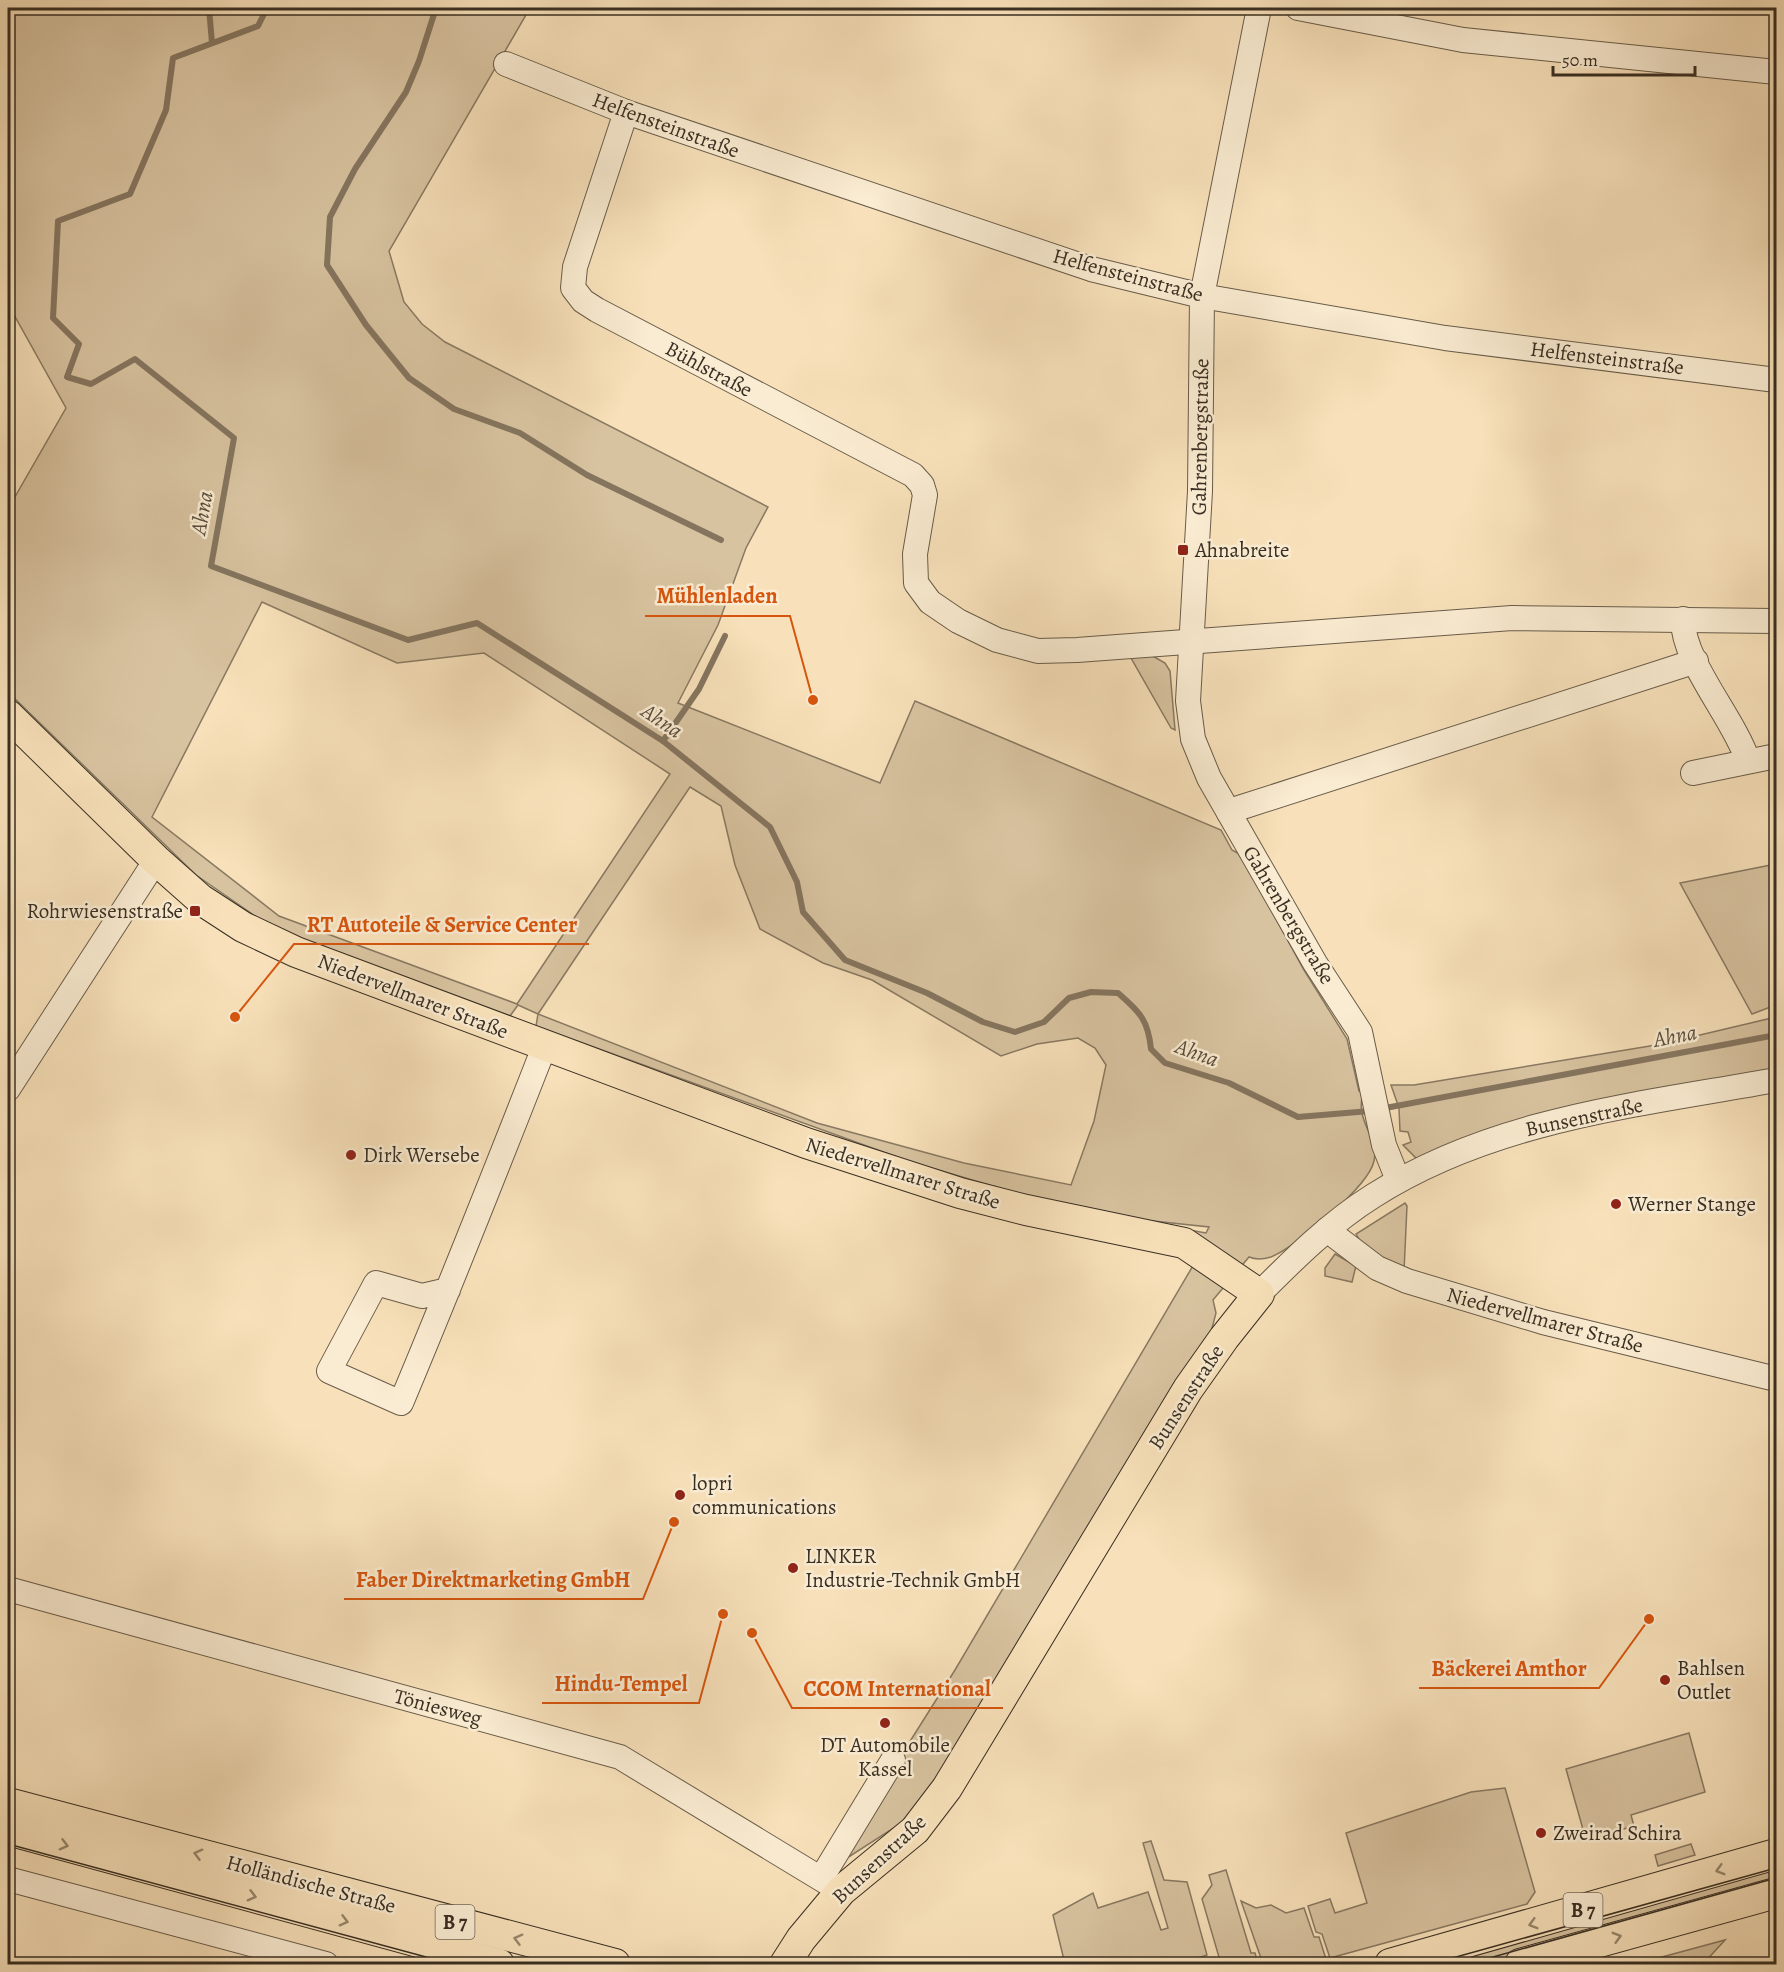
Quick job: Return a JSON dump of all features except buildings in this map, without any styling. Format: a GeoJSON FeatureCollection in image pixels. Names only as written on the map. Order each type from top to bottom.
{"type":"FeatureCollection","features":[{"type":"Feature","properties":{"kind":"main road","name":"Niedervellmarer Straße"},"geometry":{"type":"LineString","coordinates":[[8,715],[156,860],[200,899],[243,927],[296,952],[806,1143],[960,1193],[1026,1210],[1184,1243],[1259,1294]]}},
{"type":"Feature","properties":{"kind":"main road","name":"Bunsenstraße"},"geometry":{"type":"LineString","coordinates":[[785,1965],[831,1884],[915,1830],[947,1788],[1188,1389],[1259,1294]]}},
{"type":"Feature","properties":{"kind":"main road","name":"Holländische Straße"},"geometry":{"type":"LineString","coordinates":[[8,1803],[615,1965]]}},
{"type":"Feature","properties":{"kind":"main road","name":"Holländische Straße"},"geometry":{"type":"LineString","coordinates":[[8,1830],[288,1905],[499,1965]]}},
{"type":"Feature","properties":{"kind":"main road","name":"B 7"},"geometry":{"type":"LineString","coordinates":[[1390,1965],[1776,1854]]}},
{"type":"Feature","properties":{"kind":"main road","name":"B 7"},"geometry":{"type":"LineString","coordinates":[[1520,1965],[1776,1893]]}},
{"type":"Feature","properties":{"kind":"street","name":"Gahrenbergstraße"},"geometry":{"type":"LineString","coordinates":[[1259,8],[1202,296],[1200,491],[1188,701],[1193,739],[1209,778],[1315,963],[1360,1032],[1382,1134],[1398,1180]]}},
{"type":"Feature","properties":{"kind":"street"},"geometry":{"type":"LineString","coordinates":[[1298,8],[1463,39],[1776,72]]}},
{"type":"Feature","properties":{"kind":"street","name":"Helfensteinstraße"},"geometry":{"type":"LineString","coordinates":[[506,64],[626,112],[1091,269],[1202,296],[1445,338],[1776,380]]}},
{"type":"Feature","properties":{"kind":"street","name":"Bühlstraße"},"geometry":{"type":"LineString","coordinates":[[626,112],[575,267],[573,288],[584,301],[597,310],[913,475],[922,485],[925,495],[915,554],[916,583],[930,602],[958,621],[997,640],[1038,651],[1190,642]]}},
{"type":"Feature","properties":{"kind":"street"},"geometry":{"type":"LineString","coordinates":[[1190,642],[1512,618],[1776,621]]}},
{"type":"Feature","properties":{"kind":"street"},"geometry":{"type":"LineString","coordinates":[[1683,619],[1685,640],[1742,741],[1748,761]]}},
{"type":"Feature","properties":{"kind":"street"},"geometry":{"type":"LineString","coordinates":[[1229,813],[1250,804],[1696,661]]}},
{"type":"Feature","properties":{"kind":"street"},"geometry":{"type":"LineString","coordinates":[[1693,773],[1776,756]]}},
{"type":"Feature","properties":{"kind":"street"},"geometry":{"type":"LineString","coordinates":[[8,1089],[156,860]]}},
{"type":"Feature","properties":{"kind":"street"},"geometry":{"type":"LineString","coordinates":[[448,1290],[422,1296],[376,1282],[329,1371],[401,1402],[448,1290],[544,1046]]}},
{"type":"Feature","properties":{"kind":"street","name":"Bunsenstraße"},"geometry":{"type":"LineString","coordinates":[[1259,1294],[1327,1230],[1371,1197],[1398,1180],[1492,1138],[1553,1121],[1776,1080]]}},
{"type":"Feature","properties":{"kind":"street","name":"Niedervellmarer Straße"},"geometry":{"type":"LineString","coordinates":[[1327,1230],[1377,1268],[1407,1281],[1543,1322],[1776,1379]]}},
{"type":"Feature","properties":{"kind":"street","name":"Töniesweg"},"geometry":{"type":"LineString","coordinates":[[8,1589],[620,1757],[831,1884]]}},
{"type":"Feature","properties":{"kind":"street","name":"Bunsenstraße"},"geometry":{"type":"LineString","coordinates":[[831,1884],[893,1760]]}},
{"type":"Feature","properties":{"kind":"street"},"geometry":{"type":"LineString","coordinates":[[8,1879],[326,1965]]}},
{"type":"Feature","properties":{"kind":"shaded area"},"geometry":{"type":"Polygon","coordinates":[[[8,8],[530,8],[389,251],[404,302],[422,324],[445,342],[768,507],[746,548],[718,625],[678,703],[880,783],[915,701],[1221,830],[1232,850],[1241,855],[1304,970],[1347,1039],[1359,1091],[1363,1090],[1362,1113],[1375,1155],[1369,1172],[1346,1200],[1297,1242],[1271,1257],[1254,1259],[1249,1257],[1213,1300],[1216,1313],[1211,1332],[926,1796],[900,1824],[847,1858],[902,1754],[955,1670],[1194,1264],[1172,1227],[1206,1233],[1209,1227],[1134,1219],[1031,1197],[911,1162],[536,1026],[538,1014],[518,1005],[510,1016],[274,929],[196,875],[8,692],[8,509],[66,408],[8,304],[8,8]],[[262,602],[152,817],[279,916],[517,1004],[670,774],[484,653],[397,663],[262,602]],[[690,787],[538,1014],[817,1123],[964,1163],[1071,1185],[1094,1121],[1106,1065],[1095,1048],[1078,1038],[1037,1044],[1001,1056],[872,980],[823,963],[760,929],[735,865],[721,806],[690,787]]]}},
{"type":"Feature","properties":{"kind":"shaded area"},"geometry":{"type":"Polygon","coordinates":[[[1151,655],[1165,663],[1170,671],[1175,730],[1171,728],[1131,658],[1151,655]]]}},
{"type":"Feature","properties":{"kind":"shaded area"},"geometry":{"type":"Polygon","coordinates":[[[1776,864],[1776,1005],[1752,1014],[1680,883],[1776,864]]]}},
{"type":"Feature","properties":{"kind":"shaded area"},"geometry":{"type":"Polygon","coordinates":[[[1776,1017],[1776,1070],[1551,1112],[1488,1129],[1417,1159],[1403,1145],[1411,1142],[1408,1132],[1400,1131],[1399,1108],[1391,1085],[1414,1085],[1662,1044],[1776,1017]]]}},
{"type":"Feature","properties":{"kind":"shaded area"},"geometry":{"type":"Polygon","coordinates":[[[1405,1203],[1407,1206],[1404,1271],[1371,1252],[1356,1234],[1405,1203]]]}},
{"type":"Feature","properties":{"kind":"shaded area"},"geometry":{"type":"Polygon","coordinates":[[[1335,1254],[1356,1266],[1352,1282],[1325,1276],[1325,1268],[1335,1254]]]}},
{"type":"Feature","properties":{"kind":"shaded area"},"geometry":{"type":"Polygon","coordinates":[[[1689,1733],[1705,1792],[1631,1815],[1634,1826],[1586,1840],[1566,1769],[1689,1733]]]}},
{"type":"Feature","properties":{"kind":"shaded area"},"geometry":{"type":"Polygon","coordinates":[[[1505,1788],[1535,1892],[1527,1904],[1330,1958],[1322,1934],[1316,1932],[1308,1906],[1330,1899],[1335,1913],[1367,1903],[1346,1833],[1471,1792],[1505,1788]]]}},
{"type":"Feature","properties":{"kind":"shaded area"},"geometry":{"type":"Polygon","coordinates":[[[1151,1841],[1164,1880],[1187,1882],[1207,1955],[1180,1964],[1065,1964],[1053,1915],[1093,1893],[1098,1908],[1148,1892],[1161,1930],[1168,1928],[1143,1843],[1151,1841]]]}},
{"type":"Feature","properties":{"kind":"shaded area"},"geometry":{"type":"Polygon","coordinates":[[[1691,1844],[1695,1855],[1658,1866],[1655,1855],[1691,1844]]]}},
{"type":"Feature","properties":{"kind":"shaded area"},"geometry":{"type":"Polygon","coordinates":[[[1776,1865],[1776,1882],[1484,1964],[1425,1964],[1776,1865]]]}},
{"type":"Feature","properties":{"kind":"shaded area"},"geometry":{"type":"Polygon","coordinates":[[[1226,1870],[1251,1953],[1255,1953],[1258,1964],[1221,1964],[1202,1899],[1212,1885],[1209,1875],[1226,1870]]]}},
{"type":"Feature","properties":{"kind":"shaded area"},"geometry":{"type":"Polygon","coordinates":[[[1241,1901],[1256,1908],[1271,1905],[1286,1913],[1304,1908],[1314,1937],[1319,1937],[1326,1959],[1308,1964],[1263,1964],[1241,1901]]]}},
{"type":"Feature","properties":{"kind":"shaded area"},"geometry":{"type":"Polygon","coordinates":[[[1725,1940],[1703,1964],[1636,1964],[1725,1940]]]}},
{"type":"Feature","properties":{"kind":"waterway"},"geometry":{"type":"LineString","coordinates":[[209,8],[212,43]]}},
{"type":"Feature","properties":{"kind":"waterway","name":"Ahna"},"geometry":{"type":"LineString","coordinates":[[267,8],[258,26],[173,58],[166,110],[130,194],[58,221],[53,318],[79,344],[67,377],[91,384],[135,359],[234,438],[211,566],[408,640],[477,623],[663,741],[770,827],[797,882],[803,912],[845,960],[927,993],[983,1022],[1015,1032],[1044,1022],[1069,998],[1091,992],[1118,993],[1142,1017],[1148,1031],[1151,1049],[1165,1063],[1229,1083],[1298,1117],[1370,1111]]}},
{"type":"Feature","properties":{"kind":"waterway"},"geometry":{"type":"LineString","coordinates":[[436,8],[419,61],[406,92],[355,169],[330,217],[327,265],[366,325],[409,378],[454,409],[520,433],[587,475],[721,540]]}},
{"type":"Feature","properties":{"kind":"waterway"},"geometry":{"type":"LineString","coordinates":[[663,741],[699,689],[725,636]]}},
{"type":"Feature","properties":{"kind":"waterway","name":"Ahna"},"geometry":{"type":"LineString","coordinates":[[1380,1109],[1776,1035]]}},
{"type":"Feature","properties":{"kind":"tram line"},"geometry":{"type":"LineString","coordinates":[[8,1844],[452,1964]]}},
{"type":"Feature","properties":{"kind":"tram line"},"geometry":{"type":"LineString","coordinates":[[1431,1964],[1776,1868]]}},
{"type":"Feature","properties":{"kind":"tram line"},"geometry":{"type":"LineString","coordinates":[[1468,1964],[1776,1878]]}},
{"type":"Feature","properties":{"kind":"place","name":"Ahnabreite"},"geometry":{"type":"Point","coordinates":[1183,550]}},
{"type":"Feature","properties":{"kind":"place","name":"Mühlenladen"},"geometry":{"type":"Point","coordinates":[813,700]}},
{"type":"Feature","properties":{"kind":"place","name":"Rohrwiesenstraße"},"geometry":{"type":"Point","coordinates":[195,911]}},
{"type":"Feature","properties":{"kind":"place","name":"RT Autoteile & Service Center"},"geometry":{"type":"Point","coordinates":[235,1017]}},
{"type":"Feature","properties":{"kind":"place","name":"Dirk Wersebe"},"geometry":{"type":"Point","coordinates":[351,1155]}},
{"type":"Feature","properties":{"kind":"place","name":"Werner Stange"},"geometry":{"type":"Point","coordinates":[1616,1204]}},
{"type":"Feature","properties":{"kind":"place","name":"lopri communications"},"geometry":{"type":"Point","coordinates":[680,1495]}},
{"type":"Feature","properties":{"kind":"place","name":"Faber Direktmarketing GmbH"},"geometry":{"type":"Point","coordinates":[674,1522]}},
{"type":"Feature","properties":{"kind":"place","name":"LINKER Industrie-Technik GmbH"},"geometry":{"type":"Point","coordinates":[793,1568]}},
{"type":"Feature","properties":{"kind":"place","name":"Hindu-Tempel"},"geometry":{"type":"Point","coordinates":[723,1614]}},
{"type":"Feature","properties":{"kind":"place","name":"Bäckerei Amthor"},"geometry":{"type":"Point","coordinates":[1649,1619]}},
{"type":"Feature","properties":{"kind":"place","name":"CCOM International"},"geometry":{"type":"Point","coordinates":[752,1633]}},
{"type":"Feature","properties":{"kind":"place","name":"Bahlsen Outlet"},"geometry":{"type":"Point","coordinates":[1665,1680]}},
{"type":"Feature","properties":{"kind":"place","name":"DT Automobile Kassel"},"geometry":{"type":"Point","coordinates":[885,1723]}},
{"type":"Feature","properties":{"kind":"place","name":"Zweirad Schira"},"geometry":{"type":"Point","coordinates":[1541,1833]}}]}
